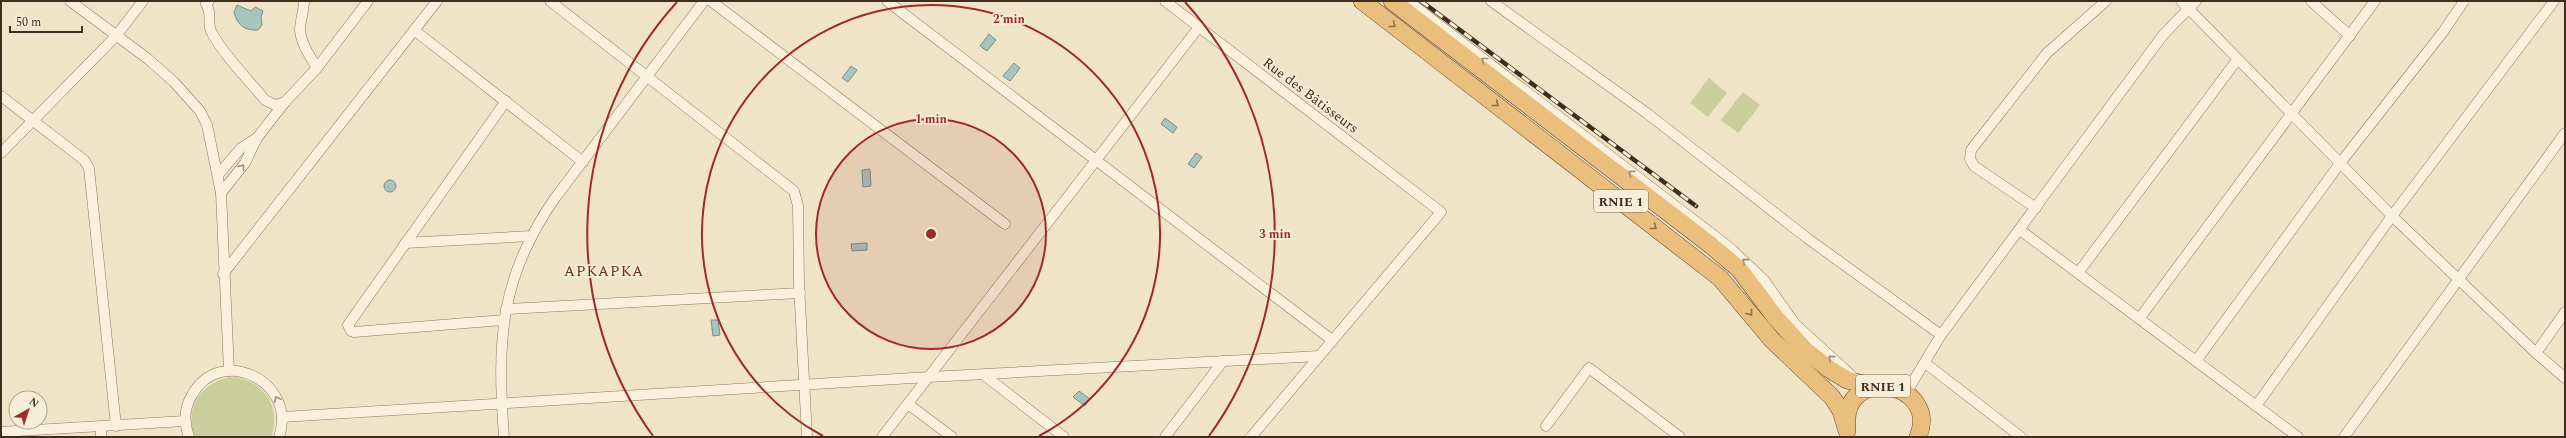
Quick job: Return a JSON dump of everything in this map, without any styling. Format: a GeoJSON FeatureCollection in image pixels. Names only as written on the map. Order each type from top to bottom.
{"type":"FeatureCollection","features":[{"type":"Feature","properties":{"kind":"highway","name":"RNIE 1"},"geometry":{"type":"LineString","coordinates":[[1362,1],[1720,278],[1772,340],[1832,396],[1841,411],[1848,434]]}},
{"type":"Feature","properties":{"kind":"highway","name":"RNIE 1"},"geometry":{"type":"LineString","coordinates":[[1392,1],[1708,243],[1739,269],[1775,317],[1806,351],[1829,369],[1847,380],[1868,385],[1888,386],[1906,393],[1918,410],[1921,435]]}},
{"type":"Feature","properties":{"kind":"highway","name":"RNIE 1"},"geometry":{"type":"LineString","coordinates":[[1848,434],[1847,416],[1854,400],[1868,385]]}},
{"type":"Feature","properties":{"kind":"street"},"geometry":{"type":"LineString","coordinates":[[70,1],[160,69],[200,111],[207,125],[221,192],[223,274],[229,371]]}},
{"type":"Feature","properties":{"kind":"street"},"geometry":{"type":"LineString","coordinates":[[1,153],[116,36],[143,1]]}},
{"type":"Feature","properties":{"kind":"street"},"geometry":{"type":"LineString","coordinates":[[209,1],[206,4],[211,11],[211,32],[220,44],[266,100],[275,104],[285,102]]}},
{"type":"Feature","properties":{"kind":"street"},"geometry":{"type":"LineString","coordinates":[[304,1],[300,28],[302,39],[317,68]]}},
{"type":"Feature","properties":{"kind":"street"},"geometry":{"type":"LineString","coordinates":[[221,192],[245,163],[257,138],[285,102],[317,68],[368,1]]}},
{"type":"Feature","properties":{"kind":"street"},"geometry":{"type":"LineString","coordinates":[[223,274],[437,1]]}},
{"type":"Feature","properties":{"kind":"street"},"geometry":{"type":"LineString","coordinates":[[550,1],[794,191],[798,206],[800,293],[807,437]]}},
{"type":"Feature","properties":{"kind":"street"},"geometry":{"type":"LineString","coordinates":[[504,437],[502,404],[504,320],[516,269],[531,236],[547,210],[704,1]]}},
{"type":"Feature","properties":{"kind":"street"},"geometry":{"type":"LineString","coordinates":[[711,1],[1005,224]]}},
{"type":"Feature","properties":{"kind":"street"},"geometry":{"type":"LineString","coordinates":[[887,1],[1095,161],[1332,340],[1251,437]]}},
{"type":"Feature","properties":{"kind":"street","name":"Rue des Bâtisseurs"},"geometry":{"type":"LineString","coordinates":[[1164,1],[1441,212],[1332,340]]}},
{"type":"Feature","properties":{"kind":"street"},"geometry":{"type":"LineString","coordinates":[[1408,1],[1729,247],[1764,280],[1795,324],[1868,385]]}},
{"type":"Feature","properties":{"kind":"street"},"geometry":{"type":"LineString","coordinates":[[1491,1],[1648,114],[1807,238],[1941,335]]}},
{"type":"Feature","properties":{"kind":"street"},"geometry":{"type":"LineString","coordinates":[[2036,208],[1974,166],[1970,159],[1971,150],[2047,53],[2106,1]]}},
{"type":"Feature","properties":{"kind":"street"},"geometry":{"type":"LineString","coordinates":[[1906,393],[1941,335],[2020,230],[2184,5],[2196,1]]}},
{"type":"Feature","properties":{"kind":"street"},"geometry":{"type":"LineString","coordinates":[[2311,1],[2350,36]]}},
{"type":"Feature","properties":{"kind":"street"},"geometry":{"type":"LineString","coordinates":[[2139,319],[2291,112],[2375,1]]}},
{"type":"Feature","properties":{"kind":"street"},"geometry":{"type":"LineString","coordinates":[[2196,361],[2341,162],[2443,32],[2464,1]]}},
{"type":"Feature","properties":{"kind":"street"},"geometry":{"type":"LineString","coordinates":[[2256,406],[2392,216],[2554,1]]}},
{"type":"Feature","properties":{"kind":"street"},"geometry":{"type":"LineString","coordinates":[[2184,5],[2237,60],[2341,162],[2392,216],[2460,279],[2536,353],[2565,378]]}},
{"type":"Feature","properties":{"kind":"street"},"geometry":{"type":"LineString","coordinates":[[882,437],[1199,27]]}},
{"type":"Feature","properties":{"kind":"street"},"geometry":{"type":"LineString","coordinates":[[414,30],[583,162]]}},
{"type":"Feature","properties":{"kind":"street"},"geometry":{"type":"LineString","coordinates":[[2078,273],[2237,60]]}},
{"type":"Feature","properties":{"kind":"street"},"geometry":{"type":"LineString","coordinates":[[1,96],[84,160],[89,168],[116,426]]}},
{"type":"Feature","properties":{"kind":"street"},"geometry":{"type":"LineString","coordinates":[[504,320],[369,332],[351,331],[349,321],[506,102]]}},
{"type":"Feature","properties":{"kind":"street"},"geometry":{"type":"LineString","coordinates":[[2344,437],[2565,133]]}},
{"type":"Feature","properties":{"kind":"street"},"geometry":{"type":"LineString","coordinates":[[218,175],[241,148],[257,138]]}},
{"type":"Feature","properties":{"kind":"street"},"geometry":{"type":"LineString","coordinates":[[2020,230],[2298,437]]}},
{"type":"Feature","properties":{"kind":"street"},"geometry":{"type":"LineString","coordinates":[[405,243],[531,236]]}},
{"type":"Feature","properties":{"kind":"street"},"geometry":{"type":"LineString","coordinates":[[506,309],[800,293]]}},
{"type":"Feature","properties":{"kind":"street"},"geometry":{"type":"LineString","coordinates":[[2536,353],[2565,312]]}},
{"type":"Feature","properties":{"kind":"street"},"geometry":{"type":"LineString","coordinates":[[282,417],[804,386],[929,377],[1319,356]]}},
{"type":"Feature","properties":{"kind":"street"},"geometry":{"type":"LineString","coordinates":[[1165,437],[1223,362]]}},
{"type":"Feature","properties":{"kind":"street"},"geometry":{"type":"LineString","coordinates":[[1925,363],[2021,437]]}},
{"type":"Feature","properties":{"kind":"street"},"geometry":{"type":"LineString","coordinates":[[1546,426],[1589,368],[1677,436]]}},
{"type":"Feature","properties":{"kind":"street"},"geometry":{"type":"LineString","coordinates":[[189,437],[185,420],[190,399],[199,385],[213,376],[229,371],[254,375],[268,385],[277,399],[282,417],[279,437]]}},
{"type":"Feature","properties":{"kind":"street"},"geometry":{"type":"LineString","coordinates":[[984,375],[1064,437]]}},
{"type":"Feature","properties":{"kind":"street"},"geometry":{"type":"LineString","coordinates":[[908,404],[952,437]]}},
{"type":"Feature","properties":{"kind":"street"},"geometry":{"type":"LineString","coordinates":[[1,432],[101,432],[116,426],[185,420]]}},
{"type":"Feature","properties":{"kind":"green space"},"geometry":{"type":"Polygon","coordinates":[[[1709,78],[1727,93],[1708,117],[1690,103],[1709,78]]]}},
{"type":"Feature","properties":{"kind":"green space"},"geometry":{"type":"Polygon","coordinates":[[[1743,92],[1760,105],[1738,133],[1721,120],[1743,92]]]}},
{"type":"Feature","properties":{"kind":"green space"},"geometry":{"type":"Polygon","coordinates":[[[232,377],[253,383],[267,396],[272,405],[274,415],[274,426],[271,437],[195,437],[192,426],[192,416],[194,406],[198,398],[204,390],[212,384],[232,377]]]}},
{"type":"Feature","properties":{"kind":"water"},"geometry":{"type":"Polygon","coordinates":[[[237,5],[251,11],[255,7],[263,11],[261,17],[262,25],[258,30],[245,28],[239,24],[234,12],[237,5]]]}},
{"type":"Feature","properties":{"kind":"water"},"geometry":{"type":"Polygon","coordinates":[[[989,34],[996,40],[987,51],[980,46],[989,34]]]}},
{"type":"Feature","properties":{"kind":"water"},"geometry":{"type":"Polygon","coordinates":[[[1014,63],[1020,68],[1010,81],[1003,76],[1014,63]]]}},
{"type":"Feature","properties":{"kind":"water"},"geometry":{"type":"Polygon","coordinates":[[[851,66],[857,70],[848,82],[842,78],[851,66]]]}},
{"type":"Feature","properties":{"kind":"water"},"geometry":{"type":"Polygon","coordinates":[[[1165,118],[1177,127],[1173,133],[1161,124],[1165,118]]]}},
{"type":"Feature","properties":{"kind":"water"},"geometry":{"type":"Polygon","coordinates":[[[1196,153],[1202,157],[1194,168],[1188,164],[1196,153]]]}},
{"type":"Feature","properties":{"kind":"water"},"geometry":{"type":"Polygon","coordinates":[[[870,169],[871,186],[863,187],[862,170],[870,169]]]}},
{"type":"Feature","properties":{"kind":"water"},"geometry":{"type":"Polygon","coordinates":[[[388,180],[392,180],[396,186],[392,192],[388,192],[384,188],[384,184],[388,180]]]}},
{"type":"Feature","properties":{"kind":"water"},"geometry":{"type":"Polygon","coordinates":[[[867,243],[867,250],[852,251],[851,244],[867,243]]]}},
{"type":"Feature","properties":{"kind":"water"},"geometry":{"type":"Polygon","coordinates":[[[711,320],[718,320],[720,335],[713,336],[711,320]]]}},
{"type":"Feature","properties":{"kind":"water"},"geometry":{"type":"Polygon","coordinates":[[[1079,391],[1090,399],[1085,406],[1073,397],[1079,391]]]}},
{"type":"Feature","properties":{"kind":"railway"},"geometry":{"type":"LineString","coordinates":[[1421,1],[1696,206]]}},
{"type":"Feature","properties":{"kind":"district","name":"APKAPKA"},"geometry":{"type":"Point","coordinates":[604,271]}}]}
